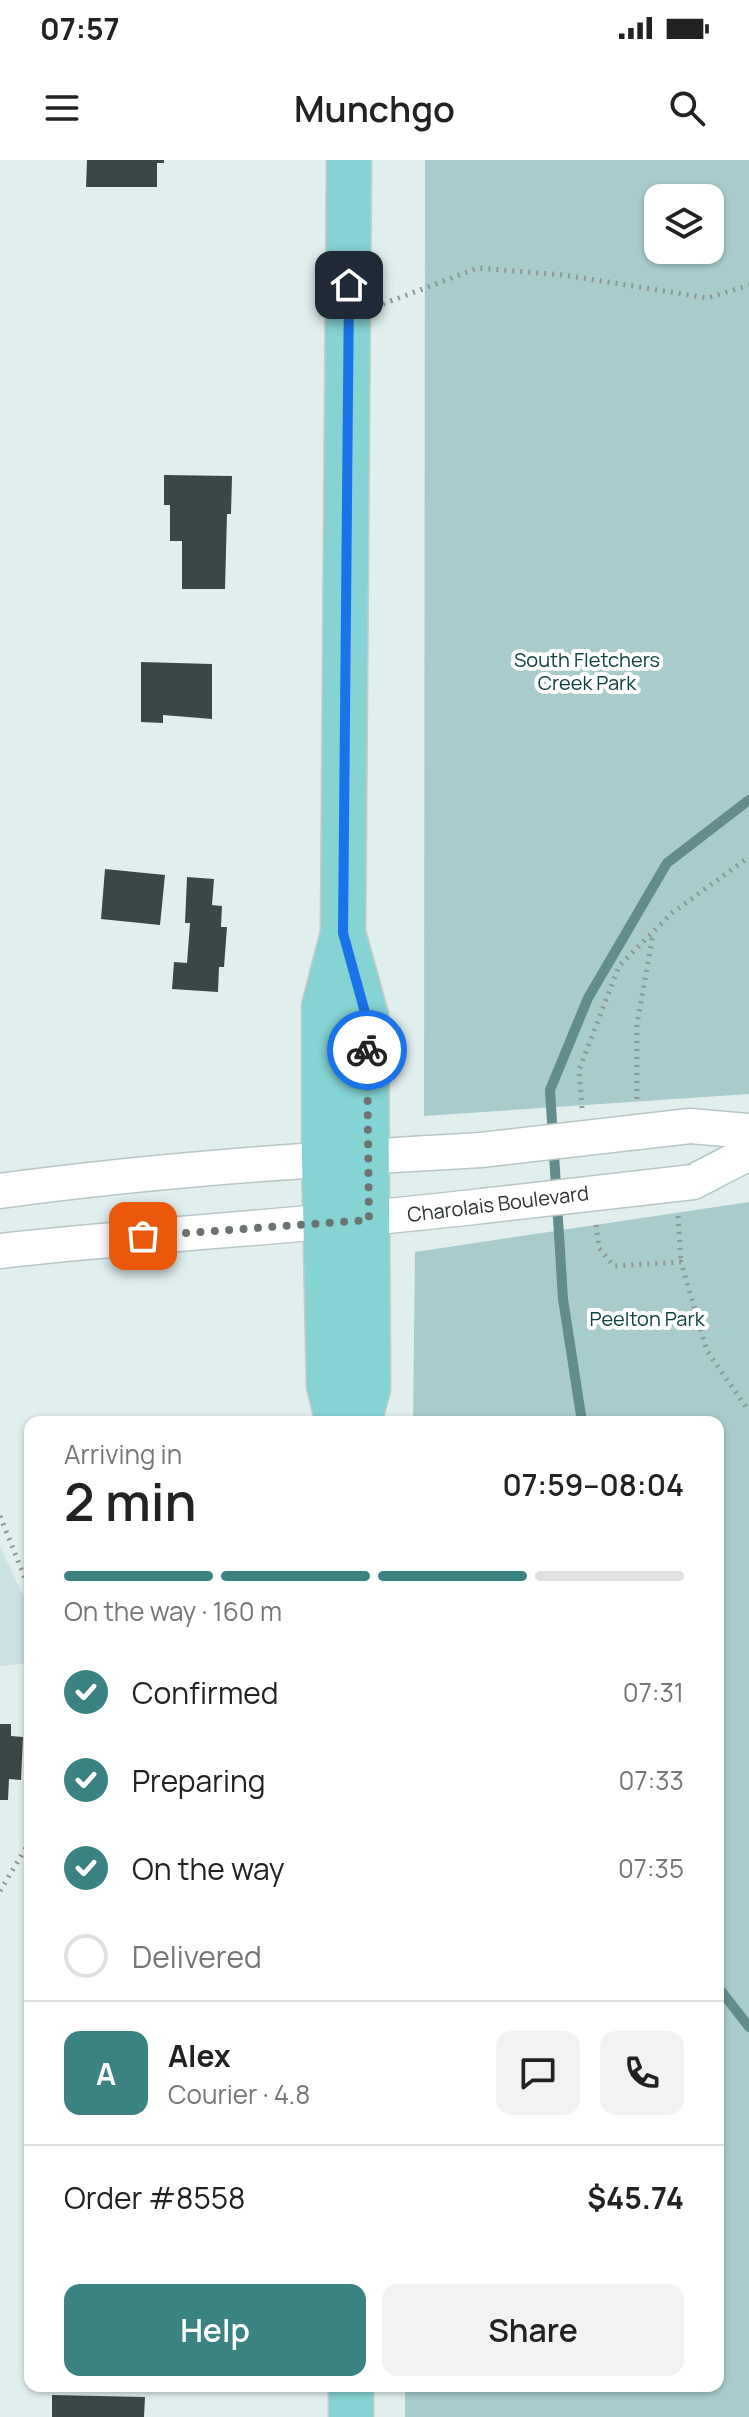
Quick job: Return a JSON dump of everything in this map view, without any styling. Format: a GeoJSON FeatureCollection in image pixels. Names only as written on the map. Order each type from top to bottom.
{"type":"FeatureCollection","features":[{"type":"Feature","properties":{"kind":"main road"},"geometry":{"type":"LineString","coordinates":[[337,1416],[329,1385],[324,1007],[343,933],[349,160]]}},
{"type":"Feature","properties":{"kind":"main road"},"geometry":{"type":"LineString","coordinates":[[343,933],[366,1016],[368,1388],[361,1416]]}},
{"type":"Feature","properties":{"kind":"main road"},"geometry":{"type":"LineString","coordinates":[[351,2392],[351,2417]]}},
{"type":"Feature","properties":{"kind":"street"},"geometry":{"type":"LineString","coordinates":[[0,1191],[84,1179],[324,1158],[481,1150],[690,1126],[749,1131]]}},
{"type":"Feature","properties":{"kind":"street","name":"Charolais Boulevard"},"geometry":{"type":"LineString","coordinates":[[0,1251],[114,1238],[369,1220],[682,1183],[749,1153]]}},
{"type":"Feature","properties":{"kind":"path"},"geometry":{"type":"LineString","coordinates":[[348,317],[478,268],[564,275],[708,298],[749,285]]}},
{"type":"Feature","properties":{"kind":"path"},"geometry":{"type":"LineString","coordinates":[[637,1132],[637,1024],[653,932]]}},
{"type":"Feature","properties":{"kind":"path"},"geometry":{"type":"LineString","coordinates":[[681,1262],[679,1218],[682,1183]]}},
{"type":"Feature","properties":{"kind":"path"},"geometry":{"type":"LineString","coordinates":[[0,1516],[24,1576]]}},
{"type":"Feature","properties":{"kind":"path"},"geometry":{"type":"LineString","coordinates":[[0,1891],[24,1851]]}},
{"type":"Feature","properties":{"kind":"shaded area"},"geometry":{"type":"Polygon","coordinates":[[[0,1546],[24,1598],[24,1664],[0,1666],[0,1546]]]}},
{"type":"Feature","properties":{"kind":"green space","name":"South Fletchers Creek Park"},"geometry":{"type":"Polygon","coordinates":[[[425,160],[749,160],[749,1094],[424,1116],[425,160]]]}},
{"type":"Feature","properties":{"kind":"green space","name":"Peelton Park"},"geometry":{"type":"Polygon","coordinates":[[[749,1202],[749,2417],[405,2417],[405,2392],[724,2392],[724,1416],[413,1416],[415,1252],[749,1202]]]}},
{"type":"Feature","properties":{"kind":"building"},"geometry":{"type":"Polygon","coordinates":[[[87,160],[164,160],[164,163],[157,163],[157,187],[86,187],[87,160]]]}},
{"type":"Feature","properties":{"kind":"building"},"geometry":{"type":"Polygon","coordinates":[[[164,475],[232,476],[231,514],[227,514],[225,589],[182,589],[182,541],[170,541],[170,505],[164,505],[164,475]]]}},
{"type":"Feature","properties":{"kind":"building"},"geometry":{"type":"Polygon","coordinates":[[[141,662],[212,664],[212,719],[163,715],[163,723],[141,722],[141,662]]]}},
{"type":"Feature","properties":{"kind":"building"},"geometry":{"type":"Polygon","coordinates":[[[105,869],[165,875],[160,925],[101,919],[105,869]]]}},
{"type":"Feature","properties":{"kind":"building"},"geometry":{"type":"Polygon","coordinates":[[[187,877],[214,879],[212,905],[222,906],[221,927],[227,927],[224,967],[219,967],[218,992],[172,989],[174,962],[187,963],[190,923],[185,923],[187,877]]]}},
{"type":"Feature","properties":{"kind":"building"},"geometry":{"type":"Polygon","coordinates":[[[0,1724],[11,1724],[11,1736],[23,1737],[21,1780],[9,1779],[8,1800],[0,1800],[0,1724]]]}},
{"type":"Feature","properties":{"kind":"building"},"geometry":{"type":"Polygon","coordinates":[[[52,2395],[145,2397],[144,2417],[52,2417],[52,2395]]]}},
{"type":"Feature","properties":{"kind":"waterway"},"geometry":{"type":"LineString","coordinates":[[581,1416],[563,1299],[550,1090],[588,998],[667,863],[749,800]]}},
{"type":"Feature","properties":{"kind":"waterway"},"geometry":{"type":"LineString","coordinates":[[724,1995],[749,2027]]}},
{"type":"Feature","properties":{"kind":"way so far"},"geometry":{"type":"LineString","coordinates":[[143,1236],[369,1220],[367,1050]]}},
{"type":"Feature","properties":{"kind":"route"},"geometry":{"type":"LineString","coordinates":[[349,285],[343,933],[366,1016],[367,1050]]}}]}
